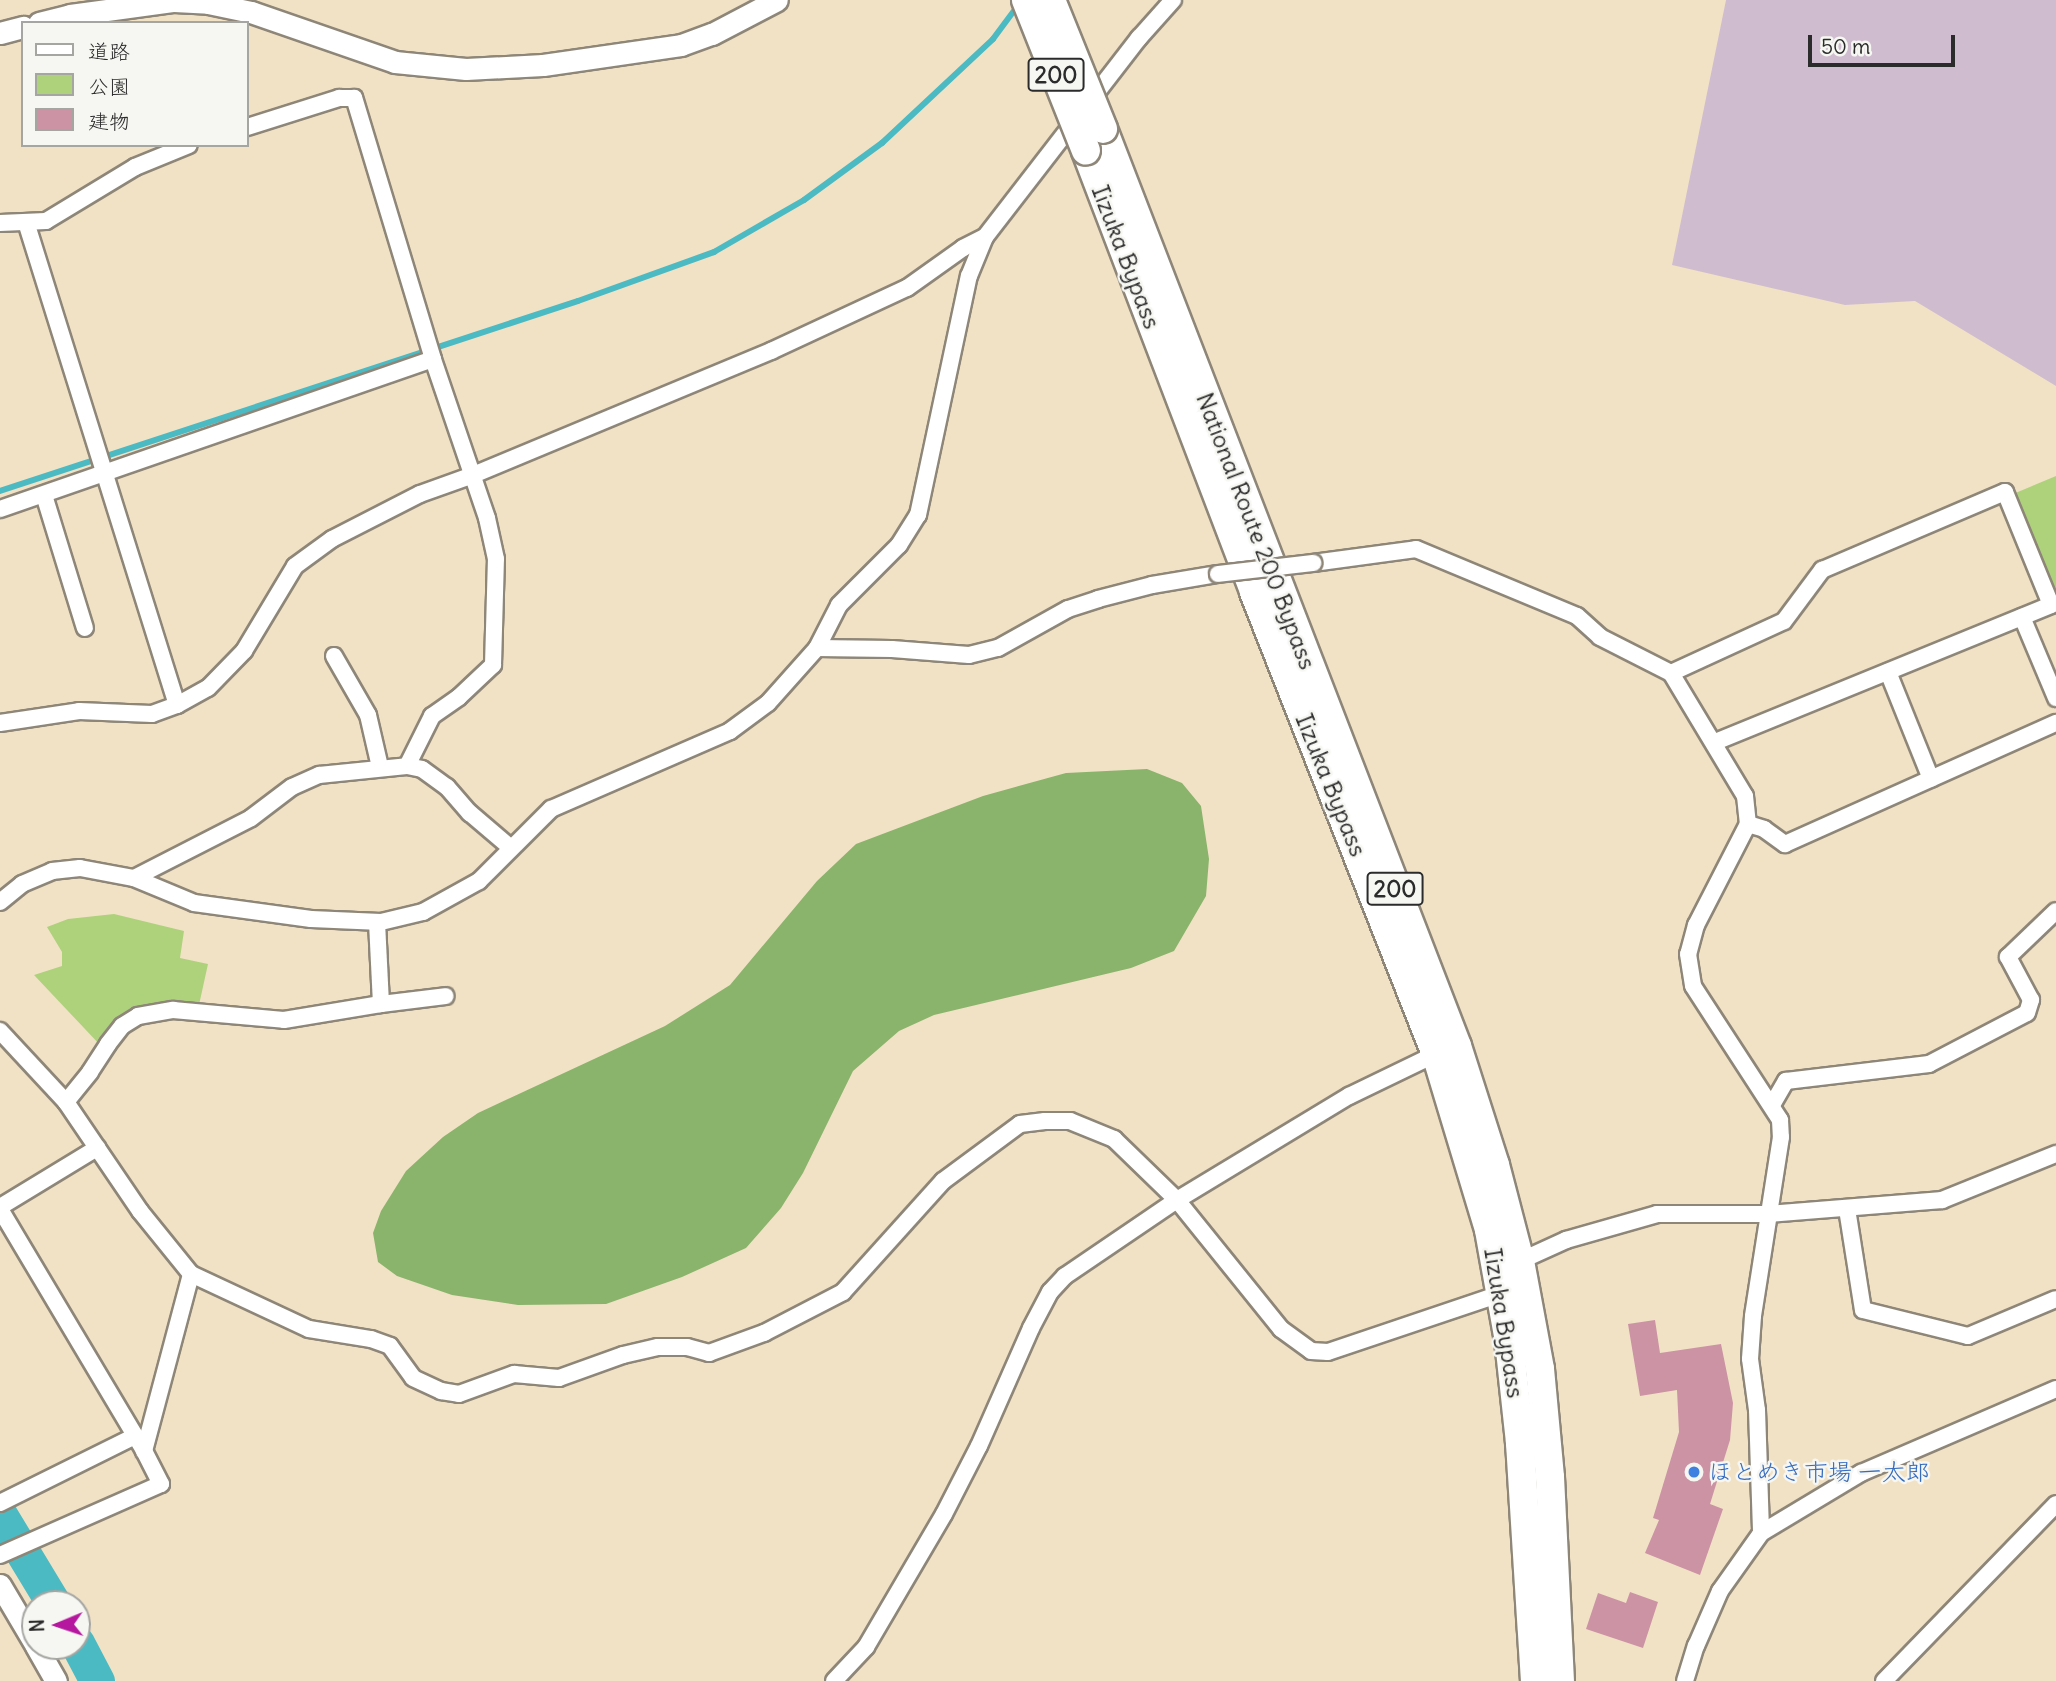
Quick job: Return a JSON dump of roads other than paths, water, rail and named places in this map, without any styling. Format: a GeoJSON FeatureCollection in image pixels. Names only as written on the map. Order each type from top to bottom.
{"type":"FeatureCollection","features":[{"type":"Feature","properties":{"kind":"highway","name":"Iizuka Bypass"},"geometry":{"type":"LineString","coordinates":[[1026,0],[1436,1054],[1489,1230],[1509,1341],[1520,1443],[1535,1681]]}},
{"type":"Feature","properties":{"kind":"highway","name":"National Route 200 Bypass"},"geometry":{"type":"LineString","coordinates":[[1051,0],[1457,1046],[1495,1165],[1520,1261],[1541,1369],[1550,1477],[1560,1681]]}},
{"type":"Feature","properties":{"kind":"main road"},"geometry":{"type":"LineString","coordinates":[[47,21],[70,15],[174,1],[208,3],[251,12],[395,62],[466,69],[542,65],[681,45],[712,34],[777,0]]}},
{"type":"Feature","properties":{"kind":"main road"},"geometry":{"type":"LineString","coordinates":[[0,33],[21,28]]}},
{"type":"Feature","properties":{"kind":"main road"},"geometry":{"type":"LineString","coordinates":[[0,1585],[21,1620]]}},
{"type":"Feature","properties":{"kind":"main road"},"geometry":{"type":"LineString","coordinates":[[44,1660],[56,1681]]}},
{"type":"Feature","properties":{"kind":"street"},"geometry":{"type":"LineString","coordinates":[[0,902],[22,884],[52,871],[80,868],[134,878],[194,902],[342,922],[377,922],[423,912],[479,881],[551,809],[730,731],[768,704],[817,648],[839,605],[899,545],[918,514],[969,276],[985,237],[1139,38],[1172,0]]}},
{"type":"Feature","properties":{"kind":"street"},"geometry":{"type":"LineString","coordinates":[[248,127],[339,98],[354,98],[433,359],[473,475],[496,559],[493,665],[459,697],[432,716],[407,766]]}},
{"type":"Feature","properties":{"kind":"street"},"geometry":{"type":"LineString","coordinates":[[0,223],[46,221],[62,214],[135,167],[183,147]]}},
{"type":"Feature","properties":{"kind":"street"},"geometry":{"type":"LineString","coordinates":[[26,222],[177,705]]}},
{"type":"Feature","properties":{"kind":"street"},"geometry":{"type":"LineString","coordinates":[[0,723],[79,712],[152,713],[177,705],[208,688],[244,651],[295,566],[332,539],[420,494],[473,475],[771,351],[907,288],[963,248],[985,237]]}},
{"type":"Feature","properties":{"kind":"street"},"geometry":{"type":"LineString","coordinates":[[0,509],[105,475],[255,419],[433,359]]}},
{"type":"Feature","properties":{"kind":"street"},"geometry":{"type":"LineString","coordinates":[[1671,673],[1784,621],[1822,570],[2005,492],[2051,605],[1715,742]]}},
{"type":"Feature","properties":{"kind":"street"},"geometry":{"type":"LineString","coordinates":[[44,495],[85,628]]}},
{"type":"Feature","properties":{"kind":"street"},"geometry":{"type":"LineString","coordinates":[[817,648],[892,649],[969,655],[998,648],[1068,609],[1152,585],[1416,549],[1577,616],[1600,637],[1671,673],[1715,742],[1745,796],[1748,824],[1696,925],[1688,954],[1693,986],[1780,1120],[1781,1137],[1753,1316],[1750,1359],[1757,1410],[1761,1533]]}},
{"type":"Feature","properties":{"kind":"street"},"geometry":{"type":"LineString","coordinates":[[2022,617],[2056,698]]}},
{"type":"Feature","properties":{"kind":"street"},"geometry":{"type":"LineString","coordinates":[[334,656],[368,715],[380,767]]}},
{"type":"Feature","properties":{"kind":"street"},"geometry":{"type":"LineString","coordinates":[[1888,672],[1931,779]]}},
{"type":"Feature","properties":{"kind":"street"},"geometry":{"type":"LineString","coordinates":[[1748,824],[1764,829],[1785,844],[2056,723]]}},
{"type":"Feature","properties":{"kind":"street"},"geometry":{"type":"LineString","coordinates":[[134,878],[251,818],[292,787],[319,775],[380,767],[407,766],[422,769],[447,786],[470,813],[511,848]]}},
{"type":"Feature","properties":{"kind":"street"},"geometry":{"type":"LineString","coordinates":[[1772,1105],[1786,1081],[1929,1064],[2027,1013],[2031,1000],[2008,957],[2056,911]]}},
{"type":"Feature","properties":{"kind":"street"},"geometry":{"type":"LineString","coordinates":[[377,922],[382,1004]]}},
{"type":"Feature","properties":{"kind":"street"},"geometry":{"type":"LineString","coordinates":[[66,1102],[122,1026],[138,1016],[173,1010],[284,1020],[446,996]]}},
{"type":"Feature","properties":{"kind":"street"},"geometry":{"type":"LineString","coordinates":[[0,1031],[66,1102],[140,1211],[191,1274],[309,1329],[371,1339],[390,1346],[413,1378],[440,1391],[458,1394],[514,1374],[559,1378],[623,1355],[658,1348],[687,1347],[709,1353],[764,1333],[843,1292],[943,1181],[1020,1124],[1070,1121],[1114,1139],[1177,1200],[1281,1329],[1311,1351],[1328,1352],[1500,1294],[1520,1261],[1566,1240],[1657,1214],[1768,1214],[1942,1199],[2056,1154]]}},
{"type":"Feature","properties":{"kind":"street"},"geometry":{"type":"LineString","coordinates":[[834,1681],[866,1647],[944,1514],[1050,1292],[1081,1263],[1177,1200],[1349,1096],[1436,1054]]}},
{"type":"Feature","properties":{"kind":"street"},"geometry":{"type":"LineString","coordinates":[[0,1555],[161,1484],[0,1208],[97,1148]]}},
{"type":"Feature","properties":{"kind":"street"},"geometry":{"type":"LineString","coordinates":[[1847,1209],[1863,1310],[1968,1336],[2056,1299]]}},
{"type":"Feature","properties":{"kind":"street"},"geometry":{"type":"LineString","coordinates":[[144,1451],[191,1274]]}},
{"type":"Feature","properties":{"kind":"street"},"geometry":{"type":"LineString","coordinates":[[1685,1681],[1696,1646],[1720,1591],[1761,1533],[1861,1473],[2056,1389]]}},
{"type":"Feature","properties":{"kind":"street"},"geometry":{"type":"LineString","coordinates":[[0,1503],[135,1436]]}},
{"type":"Feature","properties":{"kind":"street"},"geometry":{"type":"LineString","coordinates":[[1884,1681],[2056,1504]]}},
{"type":"Feature","properties":{"kind":"waterway"},"geometry":{"type":"LineString","coordinates":[[0,491],[578,301],[714,252],[804,200],[882,143],[993,39],[1019,4]]}},
{"type":"Feature","properties":{"kind":"waterway"},"geometry":{"type":"LineString","coordinates":[[0,1515],[46,1590]]}},
{"type":"Feature","properties":{"kind":"waterway"},"geometry":{"type":"LineString","coordinates":[[86,1660],[97,1681]]}},
{"type":"Feature","properties":{"kind":"place","name":"ほとめき市場 一太郎"},"geometry":{"type":"Point","coordinates":[1694,1472]}}]}
